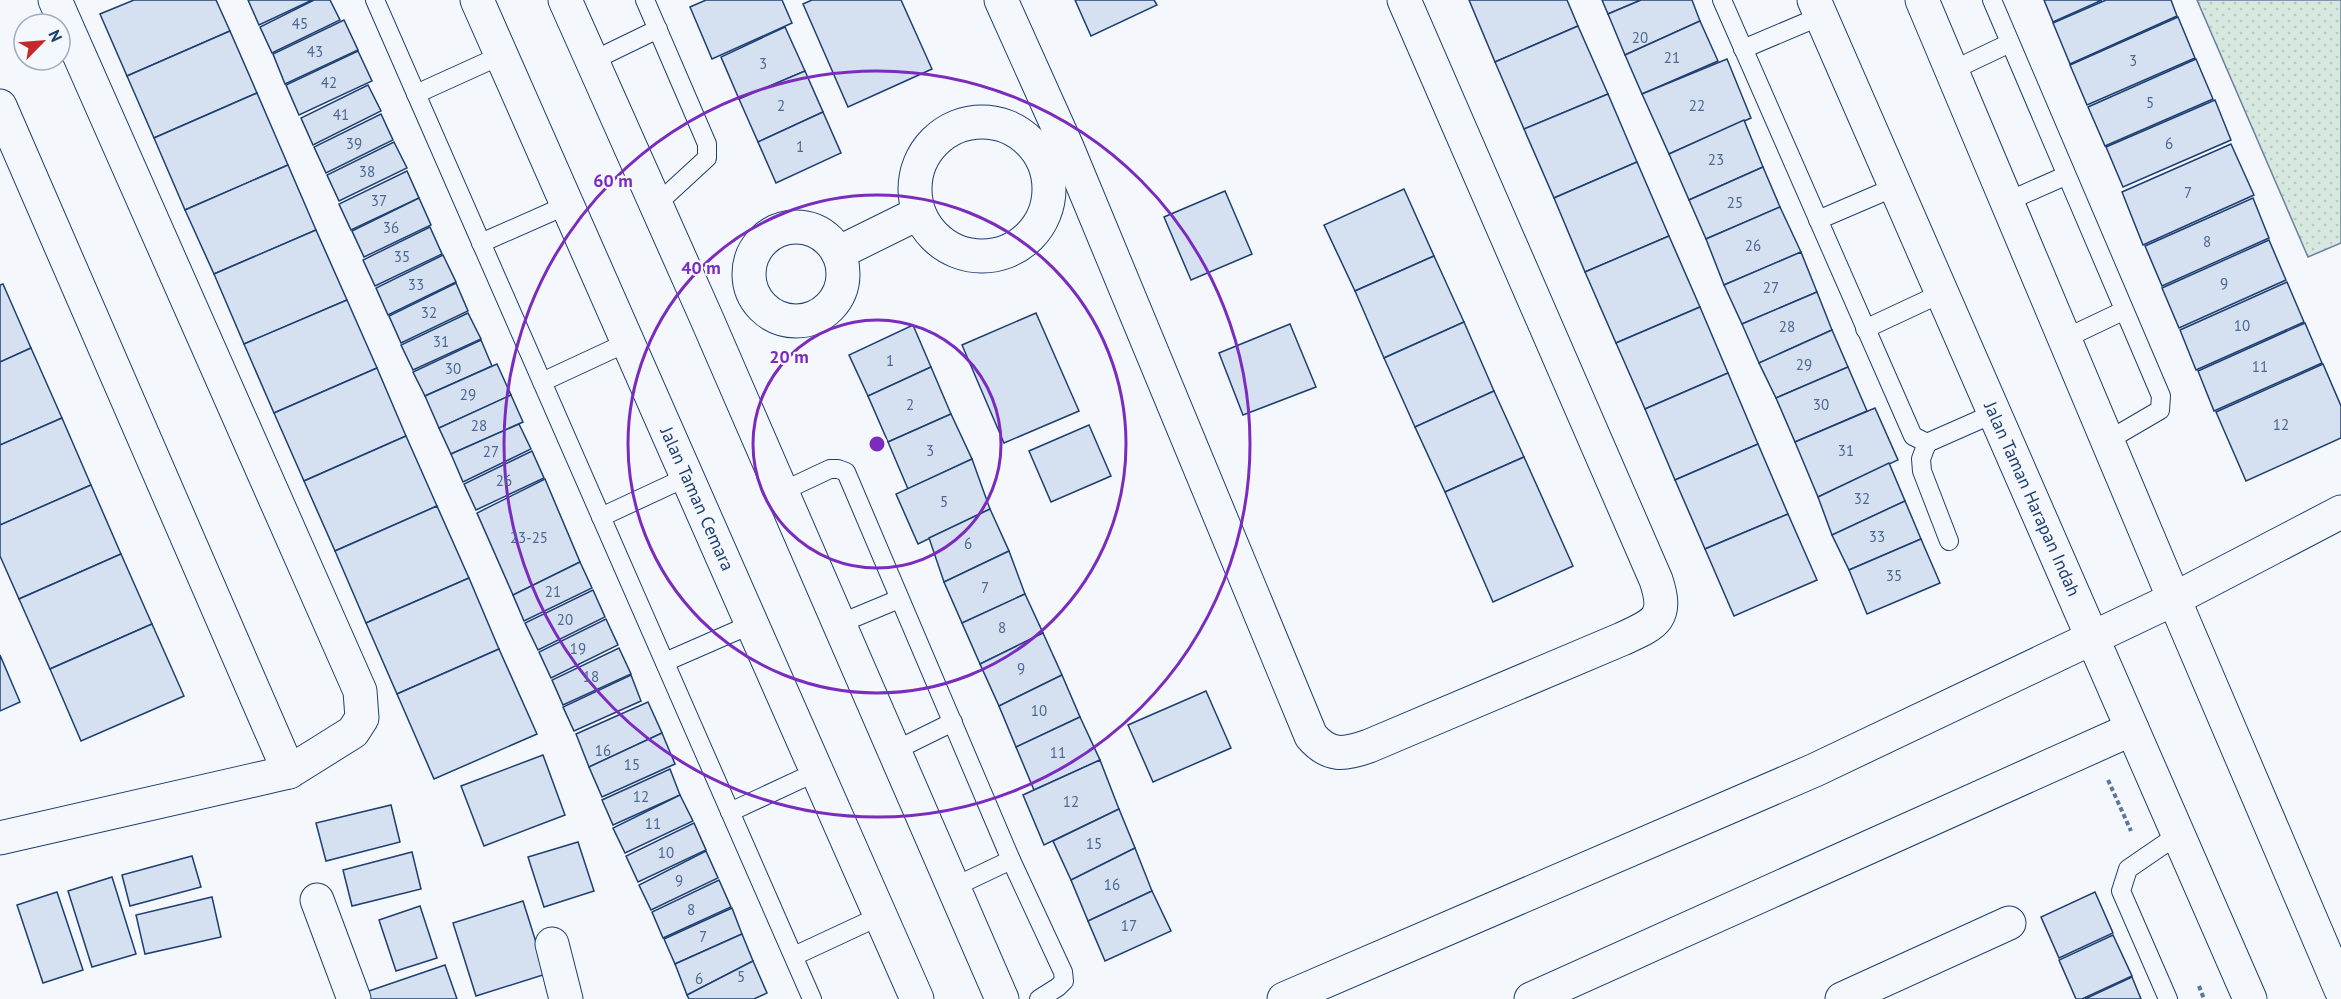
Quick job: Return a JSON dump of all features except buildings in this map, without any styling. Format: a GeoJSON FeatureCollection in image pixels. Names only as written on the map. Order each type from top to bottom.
{"type":"FeatureCollection","features":[{"type":"Feature","properties":{"kind":"street"},"geometry":{"type":"LineString","coordinates":[[0,838],[289,772],[353,732],[362,718],[360,692],[55,0]]}},
{"type":"Feature","properties":{"kind":"street","name":"Jalan Taman Cemara"},"geometry":{"type":"LineString","coordinates":[[477,0],[916,999]]}},
{"type":"Feature","properties":{"kind":"street"},"geometry":{"type":"LineString","coordinates":[[565,0],[706,317],[1002,999]]}},
{"type":"Feature","properties":{"kind":"street"},"geometry":{"type":"LineString","coordinates":[[1000,0],[1055,154],[1311,736],[1319,746],[1342,753],[1351,753],[1369,747],[1622,639],[1648,627],[1658,619],[1662,608],[1656,580],[1404,0]]}},
{"type":"Feature","properties":{"kind":"street"},"geometry":{"type":"LineString","coordinates":[[1922,0],[2341,990]]}},
{"type":"Feature","properties":{"kind":"street","name":"Jalan Taman Harapan Indah"},"geometry":{"type":"LineString","coordinates":[[1817,8],[2250,999]]}},
{"type":"Feature","properties":{"kind":"street"},"geometry":{"type":"LineString","coordinates":[[0,106],[289,772]]}},
{"type":"Feature","properties":{"kind":"street"},"geometry":{"type":"LineString","coordinates":[[976,122],[1000,124],[1022,135],[1034,146],[1055,154],[1048,176],[1050,192],[1047,208],[1034,234],[1012,251],[984,257],[957,253],[934,236],[919,213],[914,188],[920,164],[933,143],[952,129],[976,122]]}},
{"type":"Feature","properties":{"kind":"street"},"geometry":{"type":"LineString","coordinates":[[838,253],[919,213]]}},
{"type":"Feature","properties":{"kind":"street"},"geometry":{"type":"LineString","coordinates":[[793,227],[809,229],[823,236],[838,253],[843,281],[837,300],[823,314],[804,321],[784,321],[766,311],[754,295],[749,277],[752,258],[762,242],[777,231],[793,227]]}},
{"type":"Feature","properties":{"kind":"street"},"geometry":{"type":"LineString","coordinates":[[706,317],[754,295]]}},
{"type":"Feature","properties":{"kind":"street"},"geometry":{"type":"LineString","coordinates":[[1284,999],[1815,770],[2174,599],[2341,512]]}},
{"type":"Feature","properties":{"kind":"street"},"geometry":{"type":"LineString","coordinates":[[1531,999],[2133,729]]}},
{"type":"Feature","properties":{"kind":"street"},"geometry":{"type":"LineString","coordinates":[[317,900],[354,999]]}},
{"type":"Feature","properties":{"kind":"street"},"geometry":{"type":"LineString","coordinates":[[1842,999],[2009,923]]}},
{"type":"Feature","properties":{"kind":"street"},"geometry":{"type":"LineString","coordinates":[[552,944],[566,999]]}},
{"type":"Feature","properties":{"kind":"lane"},"geometry":{"type":"LineString","coordinates":[[375,0],[812,999]]}},
{"type":"Feature","properties":{"kind":"lane"},"geometry":{"type":"LineString","coordinates":[[645,0],[707,144],[707,158],[656,205]]}},
{"type":"Feature","properties":{"kind":"lane"},"geometry":{"type":"LineString","coordinates":[[1722,0],[1913,436],[1927,443]]}},
{"type":"Feature","properties":{"kind":"lane"},"geometry":{"type":"LineString","coordinates":[[1992,0],[2065,176],[2161,396],[2160,410],[2107,441]]}},
{"type":"Feature","properties":{"kind":"lane"},"geometry":{"type":"LineString","coordinates":[[1743,49],[1817,8]]}},
{"type":"Feature","properties":{"kind":"lane"},"geometry":{"type":"LineString","coordinates":[[592,61],[658,29]]}},
{"type":"Feature","properties":{"kind":"lane"},"geometry":{"type":"LineString","coordinates":[[1952,71],[2010,44]]}},
{"type":"Feature","properties":{"kind":"lane"},"geometry":{"type":"LineString","coordinates":[[416,94],[502,55]]}},
{"type":"Feature","properties":{"kind":"lane"},"geometry":{"type":"LineString","coordinates":[[2006,202],[2065,176]]}},
{"type":"Feature","properties":{"kind":"lane"},"geometry":{"type":"LineString","coordinates":[[1818,220],[1895,187]]}},
{"type":"Feature","properties":{"kind":"lane"},"geometry":{"type":"LineString","coordinates":[[482,243],[567,205]]}},
{"type":"Feature","properties":{"kind":"lane"},"geometry":{"type":"LineString","coordinates":[[1865,329],[1942,292]]}},
{"type":"Feature","properties":{"kind":"lane"},"geometry":{"type":"LineString","coordinates":[[2064,339],[2123,311]]}},
{"type":"Feature","properties":{"kind":"lane"},"geometry":{"type":"LineString","coordinates":[[542,382],[628,342]]}},
{"type":"Feature","properties":{"kind":"lane"},"geometry":{"type":"LineString","coordinates":[[1949,542],[1922,471],[1921,459],[1927,443],[1995,413]]}},
{"type":"Feature","properties":{"kind":"lane"},"geometry":{"type":"LineString","coordinates":[[781,492],[830,469],[846,472],[1011,860],[1063,972],[1064,981],[1039,999]]}},
{"type":"Feature","properties":{"kind":"lane"},"geometry":{"type":"LineString","coordinates":[[601,518],[687,477]]}},
{"type":"Feature","properties":{"kind":"lane"},"geometry":{"type":"LineString","coordinates":[[839,624],[899,599]]}},
{"type":"Feature","properties":{"kind":"lane"},"geometry":{"type":"LineString","coordinates":[[665,662],[752,624]]}},
{"type":"Feature","properties":{"kind":"lane"},"geometry":{"type":"LineString","coordinates":[[894,751],[953,722]]}},
{"type":"Feature","properties":{"kind":"lane"},"geometry":{"type":"LineString","coordinates":[[730,812],[816,772]]}},
{"type":"Feature","properties":{"kind":"lane"},"geometry":{"type":"LineString","coordinates":[[2168,999],[2121,891],[2128,869],[2179,834]]}},
{"type":"Feature","properties":{"kind":"lane"},"geometry":{"type":"LineString","coordinates":[[954,887],[1011,860]]}},
{"type":"Feature","properties":{"kind":"lane"},"geometry":{"type":"LineString","coordinates":[[794,956],[880,916]]}},
{"type":"Feature","properties":{"kind":"shaded area"},"geometry":{"type":"Polygon","coordinates":[[[2197,0],[2341,0],[2341,243],[2308,257],[2197,0]]]}}]}
